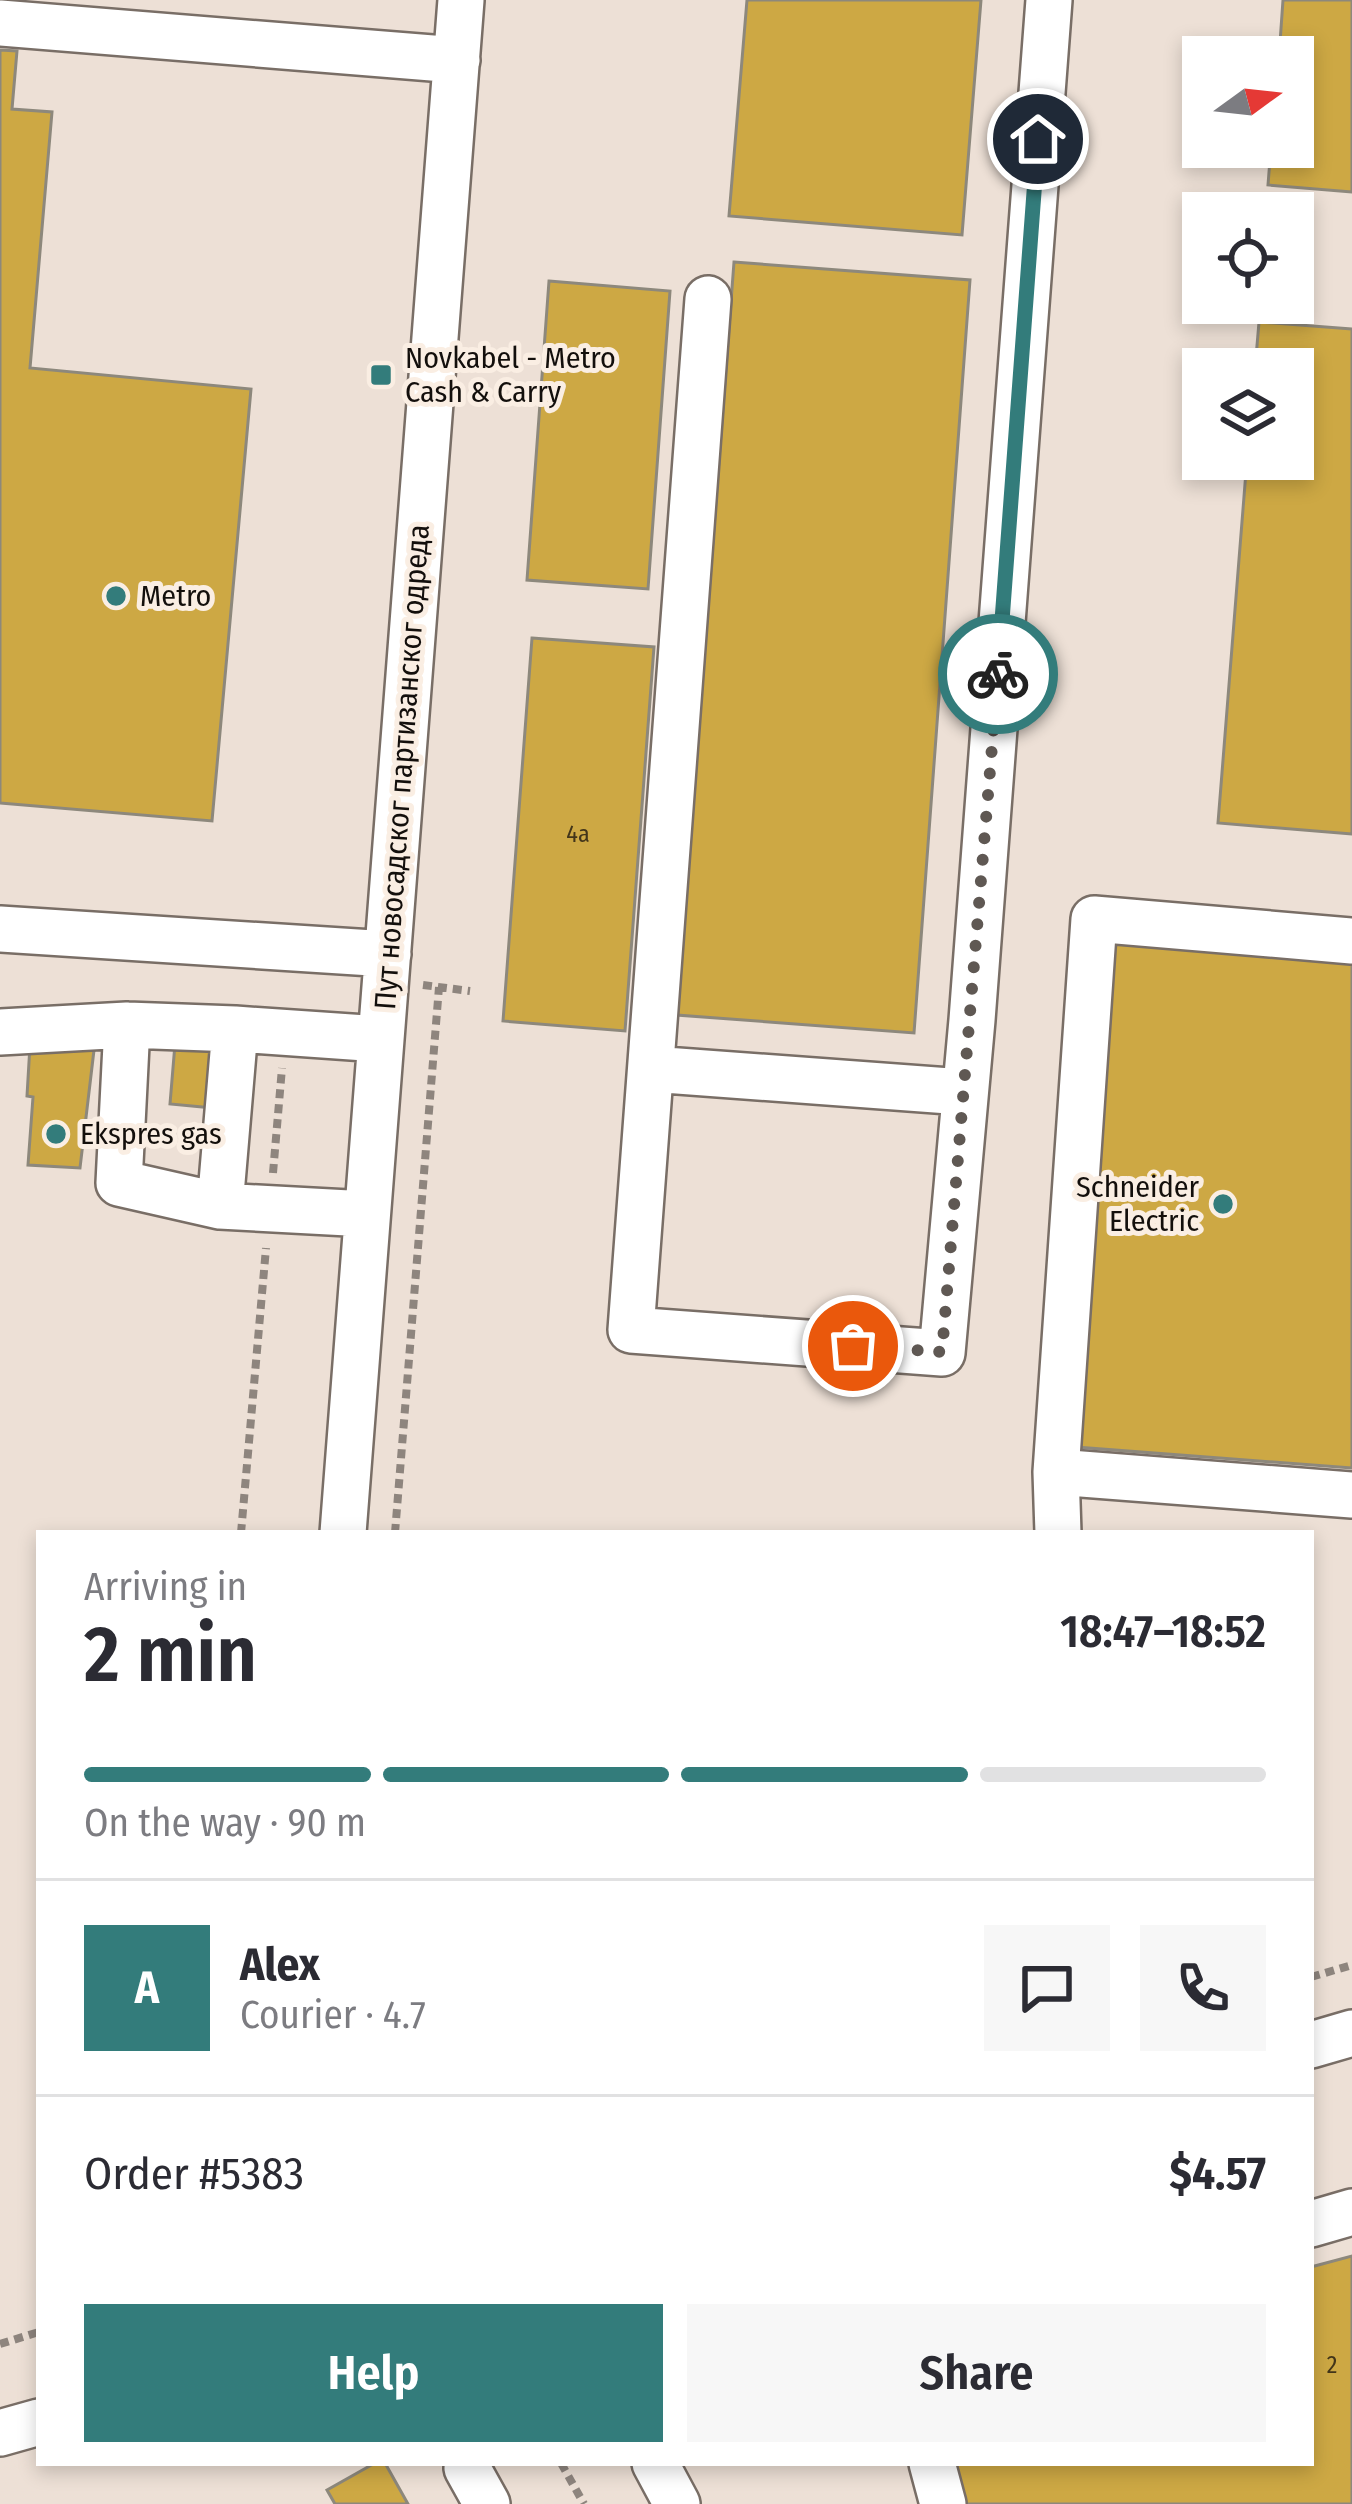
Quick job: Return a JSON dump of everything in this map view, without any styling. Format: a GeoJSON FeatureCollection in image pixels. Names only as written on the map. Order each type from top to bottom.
{"type":"FeatureCollection","features":[{"type":"Feature","properties":{"kind":"street","name":"Пут новосадског партизанског одреда"},"geometry":{"type":"LineString","coordinates":[[343,1530],[460,0]]}},
{"type":"Feature","properties":{"kind":"street"},"geometry":{"type":"LineString","coordinates":[[708,299],[631,1330],[942,1352],[1048,0]]}},
{"type":"Feature","properties":{"kind":"street"},"geometry":{"type":"LineString","coordinates":[[0,23],[457,60]]}},
{"type":"Feature","properties":{"kind":"street"},"geometry":{"type":"LineString","coordinates":[[1058,1530],[1057,1472],[1094,919],[1352,941]]}},
{"type":"Feature","properties":{"kind":"street"},"geometry":{"type":"LineString","coordinates":[[0,929],[388,954]]}},
{"type":"Feature","properties":{"kind":"street"},"geometry":{"type":"LineString","coordinates":[[0,1032],[127,1025],[380,1039]]}},
{"type":"Feature","properties":{"kind":"street"},"geometry":{"type":"LineString","coordinates":[[127,1025],[118,1184],[220,1206],[367,1214]]}},
{"type":"Feature","properties":{"kind":"street"},"geometry":{"type":"LineString","coordinates":[[220,1206],[235,1029]]}},
{"type":"Feature","properties":{"kind":"street"},"geometry":{"type":"LineString","coordinates":[[651,1069],[963,1092]]}},
{"type":"Feature","properties":{"kind":"street"},"geometry":{"type":"LineString","coordinates":[[1057,1472],[1352,1495]]}},
{"type":"Feature","properties":{"kind":"street"},"geometry":{"type":"LineString","coordinates":[[1314,2043],[1352,2033]]}},
{"type":"Feature","properties":{"kind":"street"},"geometry":{"type":"LineString","coordinates":[[1314,2223],[1352,2212]]}},
{"type":"Feature","properties":{"kind":"street"},"geometry":{"type":"LineString","coordinates":[[0,2433],[36,2423]]}},
{"type":"Feature","properties":{"kind":"street"},"geometry":{"type":"LineString","coordinates":[[657,2466],[677,2504]]}},
{"type":"Feature","properties":{"kind":"street"},"geometry":{"type":"LineString","coordinates":[[933,2466],[943,2504]]}},
{"type":"Feature","properties":{"kind":"path"},"geometry":{"type":"LineString","coordinates":[[395,1530],[439,987]]}},
{"type":"Feature","properties":{"kind":"path"},"geometry":{"type":"LineString","coordinates":[[1314,1977],[1352,1966]]}},
{"type":"Feature","properties":{"kind":"path"},"geometry":{"type":"LineString","coordinates":[[0,2344],[36,2333]]}},
{"type":"Feature","properties":{"kind":"path"},"geometry":{"type":"LineString","coordinates":[[563,2466],[584,2504]]}},
{"type":"Feature","properties":{"kind":"building"},"geometry":{"type":"Polygon","coordinates":[[[747,0],[981,0],[962,235],[729,216],[747,0]]]}},
{"type":"Feature","properties":{"kind":"building"},"geometry":{"type":"Polygon","coordinates":[[[1283,0],[1352,0],[1352,192],[1268,185],[1269,168],[1314,168],[1314,36],[1280,36],[1283,0]]]}},
{"type":"Feature","properties":{"kind":"building","name":"Metro"},"geometry":{"type":"Polygon","coordinates":[[[0,50],[17,51],[12,109],[52,112],[30,368],[251,389],[212,821],[0,803],[0,50]]]}},
{"type":"Feature","properties":{"kind":"building"},"geometry":{"type":"Polygon","coordinates":[[[734,262],[970,280],[914,1033],[677,1015],[734,262]]]}},
{"type":"Feature","properties":{"kind":"building"},"geometry":{"type":"Polygon","coordinates":[[[549,281],[670,291],[648,589],[527,580],[549,281]]]}},
{"type":"Feature","properties":{"kind":"building"},"geometry":{"type":"Polygon","coordinates":[[[1259,324],[1352,329],[1352,834],[1218,823],[1245,480],[1314,480],[1314,348],[1257,348],[1259,324]]]}},
{"type":"Feature","properties":{"kind":"building"},"geometry":{"type":"Polygon","coordinates":[[[532,638],[654,647],[625,1031],[503,1021],[532,638]]]}},
{"type":"Feature","properties":{"kind":"building","name":"Schneider Electric"},"geometry":{"type":"Polygon","coordinates":[[[1112,943],[1352,961],[1352,1468],[1076,1447],[1112,943]]]}},
{"type":"Feature","properties":{"kind":"building"},"geometry":{"type":"Polygon","coordinates":[[[175,1044],[228,1049],[224,1109],[170,1104],[175,1044]]]}},
{"type":"Feature","properties":{"kind":"building","name":"Ekspres gas"},"geometry":{"type":"Polygon","coordinates":[[[30,1045],[94,1050],[80,1168],[28,1165],[33,1097],[27,1096],[30,1045]]]}},
{"type":"Feature","properties":{"kind":"building"},"geometry":{"type":"Polygon","coordinates":[[[1352,2256],[1352,2504],[964,2504],[954,2466],[1314,2466],[1314,2266],[1352,2256]]]}},
{"type":"Feature","properties":{"kind":"building"},"geometry":{"type":"Polygon","coordinates":[[[370,2466],[387,2466],[408,2504],[335,2504],[327,2490],[370,2466]]]}},
{"type":"Feature","properties":{"kind":"way so far"},"geometry":{"type":"LineString","coordinates":[[853,1346],[942,1352],[998,674]]}},
{"type":"Feature","properties":{"kind":"place","name":"Novkabel - Metro Cash & Carry"},"geometry":{"type":"Point","coordinates":[381,375]}},
{"type":"Feature","properties":{"kind":"place","name":"Metro"},"geometry":{"type":"Point","coordinates":[116,596]}},
{"type":"Feature","properties":{"kind":"place","name":"Ekspres gas"},"geometry":{"type":"Point","coordinates":[56,1134]}},
{"type":"Feature","properties":{"kind":"place","name":"Schneider Electric"},"geometry":{"type":"Point","coordinates":[1223,1204]}},
{"type":"Feature","properties":{"kind":"route"},"geometry":{"type":"LineString","coordinates":[[998,674],[1038,139]]}}]}
